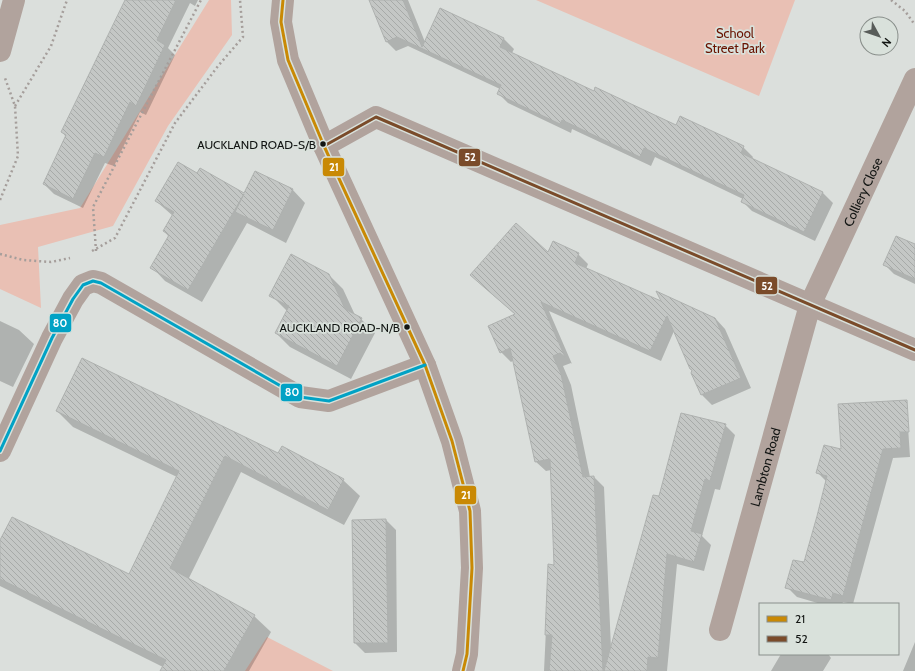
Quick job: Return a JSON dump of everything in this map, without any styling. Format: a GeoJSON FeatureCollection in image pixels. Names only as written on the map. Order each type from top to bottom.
{"type":"FeatureCollection","features":[{"type":"Feature","properties":{"kind":"street"},"geometry":{"type":"LineString","coordinates":[[1,61],[14,0]]}},
{"type":"Feature","properties":{"kind":"street"},"geometry":{"type":"LineString","coordinates":[[283,0],[281,22],[288,60],[324,146],[425,365],[452,441],[470,511],[472,568],[467,654],[463,671]]}},
{"type":"Feature","properties":{"kind":"street","name":"Colliery Close"},"geometry":{"type":"LineString","coordinates":[[810,305],[915,79]]}},
{"type":"Feature","properties":{"kind":"street"},"geometry":{"type":"LineString","coordinates":[[324,146],[376,117],[915,350]]}},
{"type":"Feature","properties":{"kind":"street"},"geometry":{"type":"LineString","coordinates":[[0,451],[52,338],[88,283],[101,283],[300,397],[329,401],[425,365]]}},
{"type":"Feature","properties":{"kind":"street","name":"Lambton Road"},"geometry":{"type":"LineString","coordinates":[[720,630],[810,305]]}},
{"type":"Feature","properties":{"kind":"path"},"geometry":{"type":"LineString","coordinates":[[15,106],[51,46],[67,0]]}},
{"type":"Feature","properties":{"kind":"path"},"geometry":{"type":"LineString","coordinates":[[88,283],[96,250],[93,207],[201,0]]}},
{"type":"Feature","properties":{"kind":"path"},"geometry":{"type":"LineString","coordinates":[[88,252],[96,250],[114,238],[175,123],[218,66],[243,36],[240,0]]}},
{"type":"Feature","properties":{"kind":"path"},"geometry":{"type":"LineString","coordinates":[[891,0],[905,11],[915,25]]}},
{"type":"Feature","properties":{"kind":"path"},"geometry":{"type":"LineString","coordinates":[[0,200],[18,156],[15,106],[1,61]]}},
{"type":"Feature","properties":{"kind":"path"},"geometry":{"type":"LineString","coordinates":[[0,254],[23,260],[51,262],[74,258]]}},
{"type":"Feature","properties":{"kind":"green space"},"geometry":{"type":"Polygon","coordinates":[[[209,0],[231,0],[232,35],[168,126],[113,226],[38,247],[41,308],[0,289],[0,225],[80,208],[209,0]]]}},
{"type":"Feature","properties":{"kind":"green space","name":"School Street Park"},"geometry":{"type":"Polygon","coordinates":[[[536,0],[795,0],[759,96],[536,0]]]}},
{"type":"Feature","properties":{"kind":"green space"},"geometry":{"type":"Polygon","coordinates":[[[267,637],[333,671],[245,671],[267,637]]]}},
{"type":"Feature","properties":{"kind":"building"},"geometry":{"type":"Polygon","coordinates":[[[125,0],[176,0],[157,40],[165,45],[136,106],[130,102],[104,157],[95,153],[73,199],[43,184],[66,135],[61,132],[125,0]]]}},
{"type":"Feature","properties":{"kind":"building"},"geometry":{"type":"Polygon","coordinates":[[[369,0],[403,0],[422,47],[440,8],[504,38],[500,47],[594,91],[595,87],[676,125],[680,116],[744,146],[741,153],[823,192],[804,232],[741,202],[744,195],[644,148],[640,157],[562,120],[560,124],[497,94],[501,85],[397,37],[386,42],[369,0]]]}},
{"type":"Feature","properties":{"kind":"building"},"geometry":{"type":"Polygon","coordinates":[[[178,162],[197,173],[200,168],[244,193],[255,171],[293,189],[273,230],[235,212],[244,194],[188,290],[150,268],[169,235],[163,231],[174,212],[155,201],[178,162]]]}},
{"type":"Feature","properties":{"kind":"building"},"geometry":{"type":"Polygon","coordinates":[[[516,223],[548,252],[553,241],[579,253],[575,263],[661,301],[656,291],[715,318],[741,378],[701,395],[691,373],[692,370],[690,369],[667,316],[650,351],[541,302],[565,357],[560,353],[553,356],[561,374],[583,477],[594,476],[603,671],[549,671],[552,635],[545,635],[548,564],[554,565],[550,459],[535,462],[510,348],[500,353],[488,326],[515,314],[470,275],[516,223]]]}},
{"type":"Feature","properties":{"kind":"building"},"geometry":{"type":"Polygon","coordinates":[[[896,236],[915,244],[915,279],[883,265],[896,236]]]}},
{"type":"Feature","properties":{"kind":"building"},"geometry":{"type":"Polygon","coordinates":[[[291,254],[329,274],[345,309],[362,318],[337,366],[275,333],[289,306],[269,296],[291,254]]]}},
{"type":"Feature","properties":{"kind":"building"},"geometry":{"type":"Polygon","coordinates":[[[82,358],[278,453],[282,446],[344,479],[328,510],[225,456],[170,568],[255,615],[224,671],[160,671],[166,660],[0,579],[0,540],[12,517],[129,574],[179,471],[56,411],[82,358]]]}},
{"type":"Feature","properties":{"kind":"building"},"geometry":{"type":"Polygon","coordinates":[[[907,400],[909,432],[900,432],[901,448],[883,449],[843,596],[833,593],[831,600],[785,588],[793,560],[804,562],[817,516],[827,476],[816,473],[824,445],[841,449],[838,404],[907,400]]]}},
{"type":"Feature","properties":{"kind":"building"},"geometry":{"type":"Polygon","coordinates":[[[681,413],[726,424],[710,481],[705,479],[691,531],[702,534],[694,562],[667,554],[658,658],[648,657],[647,671],[604,671],[653,495],[659,496],[681,413]]]}},
{"type":"Feature","properties":{"kind":"building"},"geometry":{"type":"Polygon","coordinates":[[[386,519],[388,643],[354,643],[352,520],[386,519]]]}},
{"type":"Feature","properties":{"kind":"transit line","name":"21"},"geometry":{"type":"LineString","coordinates":[[283,0],[281,22],[288,60],[324,146],[425,365],[452,441],[470,511],[472,568],[467,654],[463,671]]}},
{"type":"Feature","properties":{"kind":"transit line","name":"52"},"geometry":{"type":"LineString","coordinates":[[324,146],[376,117],[915,350]]}},
{"type":"Feature","properties":{"kind":"transit line","name":"80"},"geometry":{"type":"LineString","coordinates":[[0,451],[52,338],[73,299],[83,285],[93,281],[101,283],[300,397],[329,401],[425,365]]}},
{"type":"Feature","properties":{"kind":"place","name":"AUCKLAND ROAD-S/B"},"geometry":{"type":"Point","coordinates":[323,144]}},
{"type":"Feature","properties":{"kind":"place","name":"AUCKLAND ROAD-N/B"},"geometry":{"type":"Point","coordinates":[407,327]}}]}
